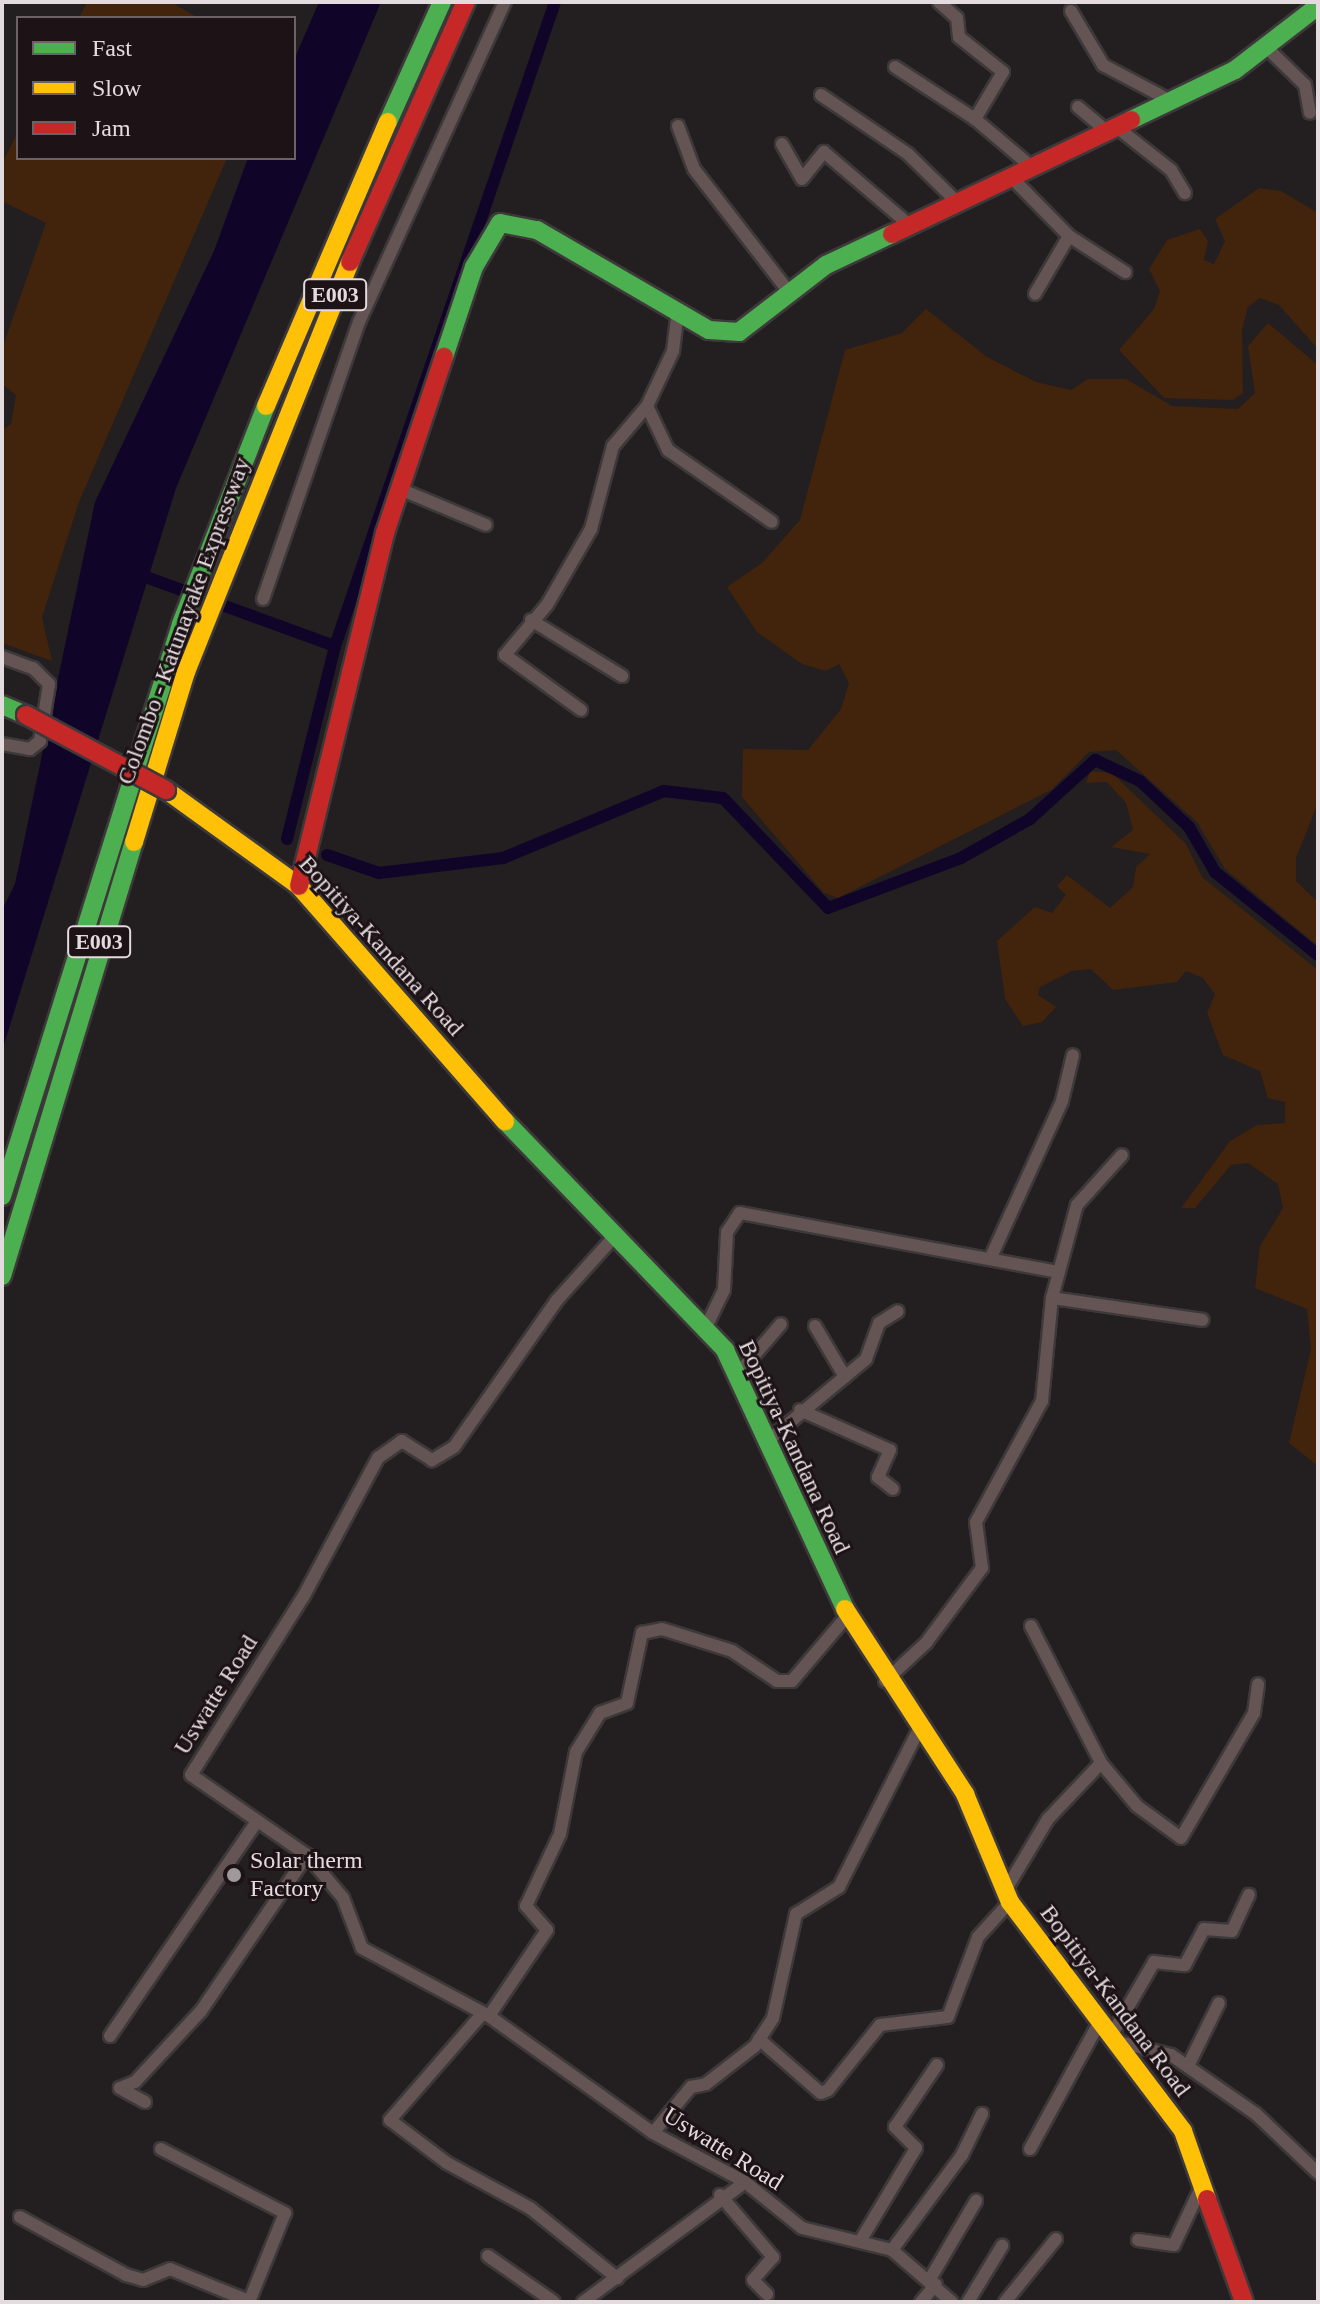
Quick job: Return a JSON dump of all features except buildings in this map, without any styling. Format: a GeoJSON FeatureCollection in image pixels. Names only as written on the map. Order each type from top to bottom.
{"type":"FeatureCollection","features":[{"type":"Feature","properties":{"kind":"main road","name":"Colombo - Katunayake Expressway"},"geometry":{"type":"LineString","coordinates":[[2,1196],[74,946],[189,603],[304,310],[442,2]]}},
{"type":"Feature","properties":{"kind":"main road","name":"Colombo - Katunayake Expressway"},"geometry":{"type":"LineString","coordinates":[[2,1276],[141,807],[209,612],[303,368],[466,2]]}},
{"type":"Feature","properties":{"kind":"main road"},"geometry":{"type":"LineString","coordinates":[[299,886],[353,647],[400,489],[474,267],[500,223],[529,226],[678,313],[730,334],[790,293],[907,223],[1012,178],[1109,127],[1171,101],[1267,48],[1318,6]]}},
{"type":"Feature","properties":{"kind":"main road","name":"Bopitiya-Kandana Road"},"geometry":{"type":"LineString","coordinates":[[2,705],[166,790],[299,886],[614,1237],[706,1327],[737,1375],[765,1443],[848,1615],[885,1681],[965,1794],[1008,1896],[1183,2131],[1205,2180],[1244,2302]]}},
{"type":"Feature","properties":{"kind":"street"},"geometry":{"type":"LineString","coordinates":[[263,599],[359,322],[505,2]]}},
{"type":"Feature","properties":{"kind":"street"},"geometry":{"type":"LineString","coordinates":[[939,2],[957,18],[959,37],[1003,72],[975,119]]}},
{"type":"Feature","properties":{"kind":"street"},"geometry":{"type":"LineString","coordinates":[[1071,11],[1103,65],[1171,101]]}},
{"type":"Feature","properties":{"kind":"street"},"geometry":{"type":"LineString","coordinates":[[1267,48],[1305,85],[1310,113]]}},
{"type":"Feature","properties":{"kind":"street"},"geometry":{"type":"LineString","coordinates":[[895,67],[975,119],[1033,168]]}},
{"type":"Feature","properties":{"kind":"street"},"geometry":{"type":"LineString","coordinates":[[821,95],[908,154],[955,200]]}},
{"type":"Feature","properties":{"kind":"street"},"geometry":{"type":"LineString","coordinates":[[1078,107],[1171,170],[1185,193]]}},
{"type":"Feature","properties":{"kind":"street"},"geometry":{"type":"LineString","coordinates":[[678,126],[694,169],[790,293]]}},
{"type":"Feature","properties":{"kind":"street"},"geometry":{"type":"LineString","coordinates":[[782,144],[802,179],[824,152],[907,223]]}},
{"type":"Feature","properties":{"kind":"street"},"geometry":{"type":"LineString","coordinates":[[1012,178],[1069,236],[1125,272]]}},
{"type":"Feature","properties":{"kind":"street"},"geometry":{"type":"LineString","coordinates":[[1035,294],[1069,236]]}},
{"type":"Feature","properties":{"kind":"street"},"geometry":{"type":"LineString","coordinates":[[581,710],[505,655],[591,529],[613,446],[647,406],[673,351],[678,313]]}},
{"type":"Feature","properties":{"kind":"street"},"geometry":{"type":"LineString","coordinates":[[647,406],[668,450],[772,522]]}},
{"type":"Feature","properties":{"kind":"street"},"geometry":{"type":"LineString","coordinates":[[400,489],[486,525]]}},
{"type":"Feature","properties":{"kind":"street"},"geometry":{"type":"LineString","coordinates":[[531,620],[622,676]]}},
{"type":"Feature","properties":{"kind":"street"},"geometry":{"type":"LineString","coordinates":[[2,657],[33,668],[49,684],[40,741],[30,749],[4,748]]}},
{"type":"Feature","properties":{"kind":"street"},"geometry":{"type":"LineString","coordinates":[[991,1257],[1062,1101],[1073,1055]]}},
{"type":"Feature","properties":{"kind":"street"},"geometry":{"type":"LineString","coordinates":[[885,1681],[926,1643],[982,1568],[976,1522],[1042,1401],[1052,1298],[1077,1205],[1122,1155]]}},
{"type":"Feature","properties":{"kind":"street"},"geometry":{"type":"LineString","coordinates":[[706,1327],[724,1290],[727,1232],[740,1213],[884,1244],[991,1257],[1059,1272]]}},
{"type":"Feature","properties":{"kind":"street","name":"Uswatte Road"},"geometry":{"type":"LineString","coordinates":[[614,1237],[557,1300],[454,1447],[432,1460],[402,1441],[358,1486],[303,1597],[191,1775],[256,1823],[307,1855],[343,1898],[362,1948],[486,2015],[653,2133],[745,2182],[802,2228],[862,2238],[892,2250],[933,2282],[952,2302]]}},
{"type":"Feature","properties":{"kind":"street"},"geometry":{"type":"LineString","coordinates":[[1052,1298],[1202,1320]]}},
{"type":"Feature","properties":{"kind":"street"},"geometry":{"type":"LineString","coordinates":[[765,1443],[800,1410],[866,1359],[879,1323],[898,1311]]}},
{"type":"Feature","properties":{"kind":"street"},"geometry":{"type":"LineString","coordinates":[[737,1375],[781,1324]]}},
{"type":"Feature","properties":{"kind":"street"},"geometry":{"type":"LineString","coordinates":[[815,1326],[845,1377]]}},
{"type":"Feature","properties":{"kind":"street"},"geometry":{"type":"LineString","coordinates":[[800,1410],[890,1450],[878,1477],[893,1489]]}},
{"type":"Feature","properties":{"kind":"street"},"geometry":{"type":"LineString","coordinates":[[617,2278],[530,2208],[447,2163],[390,2120],[486,2015],[547,1930],[526,1906],[560,1834],[576,1752],[600,1713],[627,1703],[642,1633],[662,1629],[732,1651],[777,1681],[792,1681],[848,1615]]}},
{"type":"Feature","properties":{"kind":"street"},"geometry":{"type":"LineString","coordinates":[[1031,1626],[1101,1763],[1137,1806],[1181,1838],[1254,1713],[1258,1684]]}},
{"type":"Feature","properties":{"kind":"street"},"geometry":{"type":"LineString","coordinates":[[653,2133],[691,2087],[706,2084],[759,2039],[773,2018],[796,1914],[839,1887],[919,1729]]}},
{"type":"Feature","properties":{"kind":"street"},"geometry":{"type":"LineString","coordinates":[[759,2039],[821,2093],[828,2090],[880,2025],[948,2017],[978,1937],[1008,1896],[1048,1819],[1101,1763]]}},
{"type":"Feature","properties":{"kind":"street"},"geometry":{"type":"LineString","coordinates":[[110,2036],[256,1823]]}},
{"type":"Feature","properties":{"kind":"street"},"geometry":{"type":"LineString","coordinates":[[145,2102],[120,2088],[135,2082],[201,2011],[307,1855]]}},
{"type":"Feature","properties":{"kind":"street"},"geometry":{"type":"LineString","coordinates":[[1030,2149],[1154,1962],[1185,1965],[1204,1929],[1232,1931],[1249,1895]]}},
{"type":"Feature","properties":{"kind":"street"},"geometry":{"type":"LineString","coordinates":[[1188,2066],[1219,2003]]}},
{"type":"Feature","properties":{"kind":"street"},"geometry":{"type":"LineString","coordinates":[[1109,2033],[1188,2066],[1256,2114],[1318,2173]]}},
{"type":"Feature","properties":{"kind":"street"},"geometry":{"type":"LineString","coordinates":[[862,2238],[916,2148],[895,2127],[937,2065]]}},
{"type":"Feature","properties":{"kind":"street"},"geometry":{"type":"LineString","coordinates":[[892,2250],[962,2155],[982,2114]]}},
{"type":"Feature","properties":{"kind":"street"},"geometry":{"type":"LineString","coordinates":[[20,2217],[126,2275],[143,2280],[170,2269],[246,2301],[285,2213],[161,2149]]}},
{"type":"Feature","properties":{"kind":"street"},"geometry":{"type":"LineString","coordinates":[[1138,2240],[1174,2245],[1205,2180]]}},
{"type":"Feature","properties":{"kind":"street"},"geometry":{"type":"LineString","coordinates":[[583,2302],[720,2195],[745,2182]]}},
{"type":"Feature","properties":{"kind":"street"},"geometry":{"type":"LineString","coordinates":[[720,2195],[773,2257],[753,2280],[767,2294]]}},
{"type":"Feature","properties":{"kind":"street"},"geometry":{"type":"LineString","coordinates":[[921,2302],[976,2201]]}},
{"type":"Feature","properties":{"kind":"street"},"geometry":{"type":"LineString","coordinates":[[1005,2302],[1056,2239]]}},
{"type":"Feature","properties":{"kind":"street"},"geometry":{"type":"LineString","coordinates":[[968,2302],[1002,2246]]}},
{"type":"Feature","properties":{"kind":"street"},"geometry":{"type":"LineString","coordinates":[[488,2256],[554,2302]]}},
{"type":"Feature","properties":{"kind":"shaded area"},"geometry":{"type":"Polygon","coordinates":[[[87,2],[171,2],[195,16],[80,16],[87,2]]]}},
{"type":"Feature","properties":{"kind":"shaded area"},"geometry":{"type":"Polygon","coordinates":[[[319,2],[381,2],[176,488],[2,1051],[2,910],[15,884],[95,502],[214,251],[247,160],[296,160],[296,55],[319,2]]]}},
{"type":"Feature","properties":{"kind":"shaded area"},"geometry":{"type":"Polygon","coordinates":[[[16,136],[16,160],[226,160],[79,502],[42,617],[52,661],[2,643],[2,430],[11,424],[16,395],[2,384],[2,349],[46,223],[2,201],[2,163],[16,136]]]}},
{"type":"Feature","properties":{"kind":"shaded area"},"geometry":{"type":"Polygon","coordinates":[[[1259,188],[1281,191],[1318,213],[1318,349],[1279,305],[1260,298],[1248,307],[1242,330],[1243,393],[1233,400],[1164,398],[1119,350],[1154,309],[1160,291],[1149,269],[1167,240],[1200,229],[1208,241],[1204,260],[1214,264],[1225,241],[1215,219],[1259,188]]]}},
{"type":"Feature","properties":{"kind":"shaded area"},"geometry":{"type":"Polygon","coordinates":[[[926,309],[987,357],[1036,382],[1071,390],[1088,379],[1126,379],[1172,406],[1238,409],[1255,393],[1248,346],[1268,323],[1318,365],[1318,803],[1296,858],[1296,881],[1318,902],[1318,946],[1225,869],[1197,822],[1116,750],[1089,752],[1051,790],[838,898],[824,893],[742,797],[743,749],[808,750],[841,709],[849,683],[839,664],[826,671],[802,664],[757,632],[727,587],[762,563],[800,520],[845,350],[902,333],[926,309]]]}},
{"type":"Feature","properties":{"kind":"shaded area"},"geometry":{"type":"Polygon","coordinates":[[[1090,771],[1112,773],[1186,844],[1202,877],[1318,970],[1318,1466],[1289,1443],[1311,1349],[1307,1309],[1255,1288],[1260,1246],[1283,1208],[1278,1184],[1248,1163],[1231,1165],[1195,1208],[1181,1208],[1230,1141],[1257,1125],[1285,1123],[1285,1102],[1268,1098],[1260,1071],[1223,1055],[1207,1013],[1215,994],[1203,978],[1186,971],[1177,982],[1113,990],[1091,969],[1072,971],[1040,987],[1038,995],[1056,1007],[1042,1022],[1023,1026],[1005,999],[997,941],[1035,907],[1052,913],[1066,895],[1057,886],[1067,875],[1110,908],[1133,887],[1136,867],[1150,854],[1111,847],[1133,830],[1126,803],[1107,782],[1086,783],[1090,771]]]}},
{"type":"Feature","properties":{"kind":"waterway"},"geometry":{"type":"LineString","coordinates":[[287,839],[335,646],[555,2]]}},
{"type":"Feature","properties":{"kind":"waterway"},"geometry":{"type":"LineString","coordinates":[[135,573],[335,646]]}},
{"type":"Feature","properties":{"kind":"waterway"},"geometry":{"type":"LineString","coordinates":[[327,855],[379,873],[503,858],[664,791],[723,798],[828,908],[961,858],[1030,819],[1095,760],[1140,781],[1189,827],[1215,872],[1318,955]]}},
{"type":"Feature","properties":{"kind":"traffic: fast"},"geometry":{"type":"LineString","coordinates":[[388,122],[442,2]]}},
{"type":"Feature","properties":{"kind":"traffic: fast"},"geometry":{"type":"LineString","coordinates":[[1131,120],[1235,70],[1318,6]]}},
{"type":"Feature","properties":{"kind":"traffic: fast"},"geometry":{"type":"LineString","coordinates":[[444,357],[474,267],[500,223],[537,230],[709,330],[739,332],[826,265],[892,234]]}},
{"type":"Feature","properties":{"kind":"traffic: fast"},"geometry":{"type":"LineString","coordinates":[[2,1196],[181,624],[266,406]]}},
{"type":"Feature","properties":{"kind":"traffic: fast"},"geometry":{"type":"LineString","coordinates":[[2,705],[26,715]]}},
{"type":"Feature","properties":{"kind":"traffic: fast"},"geometry":{"type":"LineString","coordinates":[[2,1276],[134,842]]}},
{"type":"Feature","properties":{"kind":"traffic: fast"},"geometry":{"type":"LineString","coordinates":[[505,1121],[725,1350],[845,1609]]}},
{"type":"Feature","properties":{"kind":"traffic: slow"},"geometry":{"type":"LineString","coordinates":[[266,406],[388,122]]}},
{"type":"Feature","properties":{"kind":"traffic: slow"},"geometry":{"type":"LineString","coordinates":[[134,842],[186,672],[350,262]]}},
{"type":"Feature","properties":{"kind":"traffic: slow"},"geometry":{"type":"LineString","coordinates":[[166,790],[299,886],[505,1121]]}},
{"type":"Feature","properties":{"kind":"traffic: slow"},"geometry":{"type":"LineString","coordinates":[[845,1609],[965,1794],[1010,1902],[1183,2131],[1207,2199]]}},
{"type":"Feature","properties":{"kind":"traffic: jam"},"geometry":{"type":"LineString","coordinates":[[350,262],[466,2]]}},
{"type":"Feature","properties":{"kind":"traffic: jam"},"geometry":{"type":"LineString","coordinates":[[892,234],[1131,120]]}},
{"type":"Feature","properties":{"kind":"traffic: jam"},"geometry":{"type":"LineString","coordinates":[[299,886],[385,533],[444,357]]}},
{"type":"Feature","properties":{"kind":"traffic: jam"},"geometry":{"type":"LineString","coordinates":[[26,715],[166,790]]}},
{"type":"Feature","properties":{"kind":"traffic: jam"},"geometry":{"type":"LineString","coordinates":[[1207,2199],[1244,2302]]}},
{"type":"Feature","properties":{"kind":"place","name":"Solar therm Factory"},"geometry":{"type":"Point","coordinates":[234,1875]}}]}
